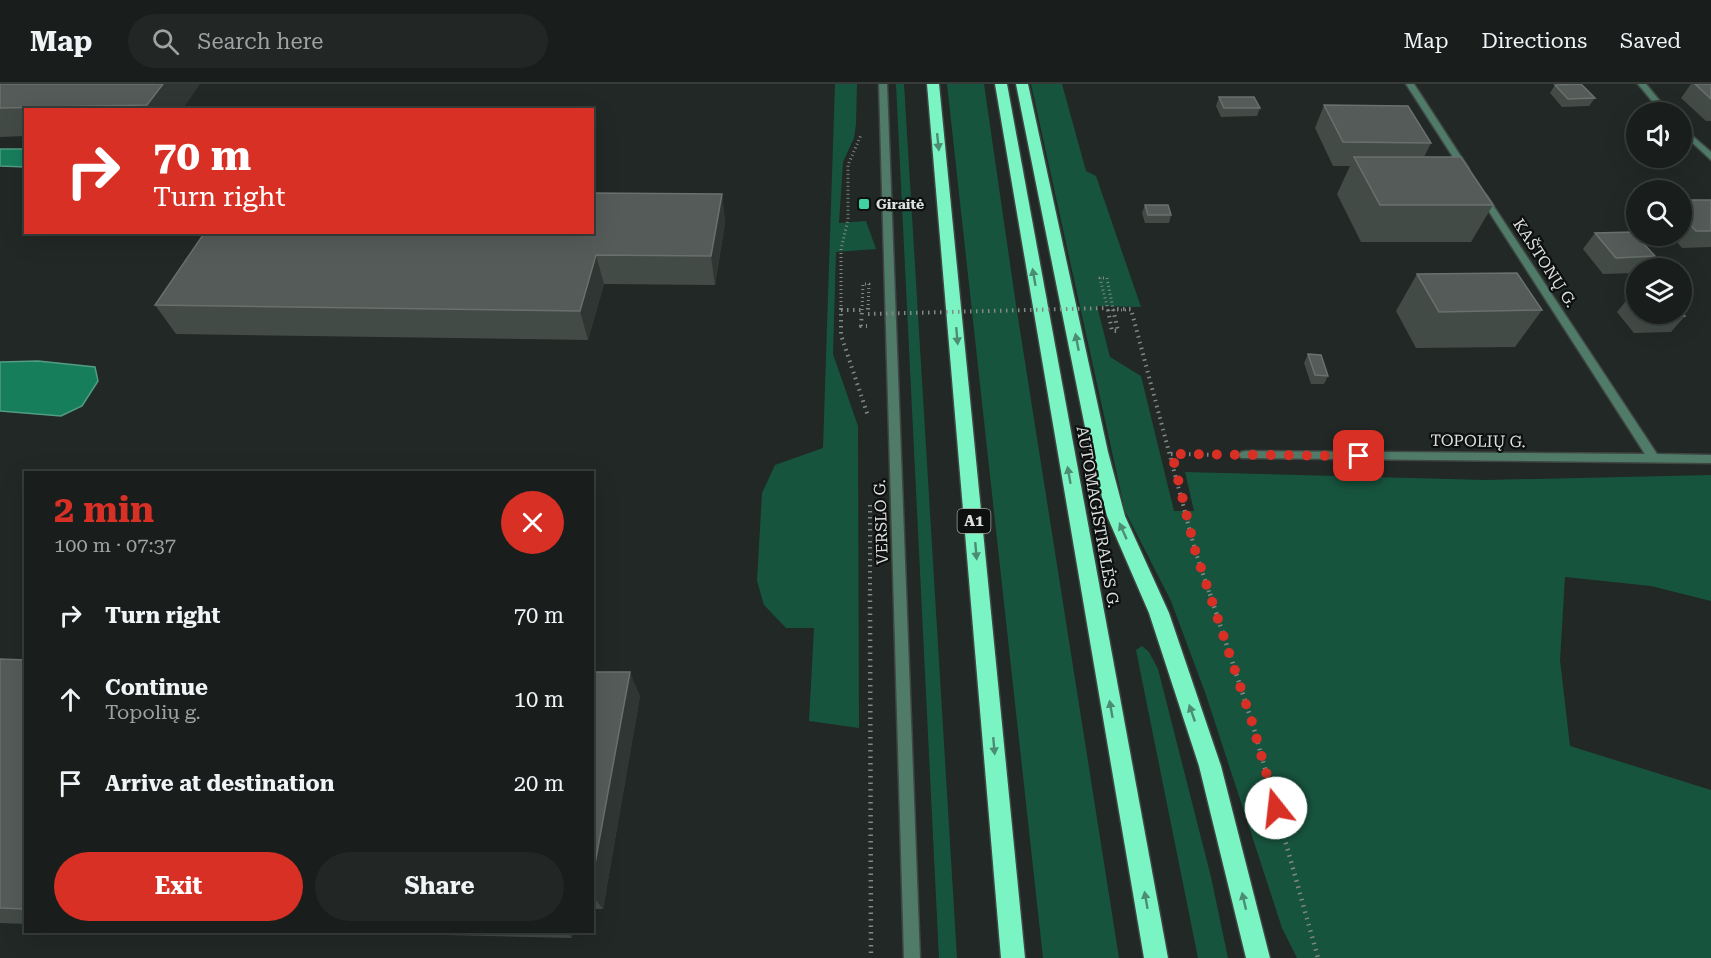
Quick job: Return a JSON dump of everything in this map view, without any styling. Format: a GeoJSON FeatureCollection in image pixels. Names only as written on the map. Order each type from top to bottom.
{"type":"FeatureCollection","features":[{"type":"Feature","properties":{"kind":"highway","name":"A1"},"geometry":{"type":"LineString","coordinates":[[933,84],[1013,958]]}},
{"type":"Feature","properties":{"kind":"highway","name":"AUTOMAGISTRALĖS G."},"geometry":{"type":"LineString","coordinates":[[1000,84],[1156,958]]}},
{"type":"Feature","properties":{"kind":"highway"},"geometry":{"type":"LineString","coordinates":[[1022,84],[1099,452],[1116,516],[1158,612],[1210,766],[1258,958]]}},
{"type":"Feature","properties":{"kind":"street","name":"VERSLO G."},"geometry":{"type":"LineString","coordinates":[[883,84],[912,958]]}},
{"type":"Feature","properties":{"kind":"street"},"geometry":{"type":"LineString","coordinates":[[1410,84],[1469,174]]}},
{"type":"Feature","properties":{"kind":"street"},"geometry":{"type":"LineString","coordinates":[[1642,84],[1657,102]]}},
{"type":"Feature","properties":{"kind":"street"},"geometry":{"type":"LineString","coordinates":[[1692,139],[1711,157]]}},
{"type":"Feature","properties":{"kind":"street","name":"KAŠTONŲ G."},"geometry":{"type":"LineString","coordinates":[[1475,183],[1654,459]]}},
{"type":"Feature","properties":{"kind":"street","name":"TOPOLIŲ G."},"geometry":{"type":"LineString","coordinates":[[1245,455],[1711,459]]}},
{"type":"Feature","properties":{"kind":"path"},"geometry":{"type":"LineString","coordinates":[[864,130],[848,165],[848,220],[841,249],[841,335],[870,420]]}},
{"type":"Feature","properties":{"kind":"path"},"geometry":{"type":"LineString","coordinates":[[1110,310],[1100,278],[1107,278],[1110,310],[1112,331],[1118,331],[1110,310]]}},
{"type":"Feature","properties":{"kind":"path"},"geometry":{"type":"LineString","coordinates":[[862,284],[869,284],[867,326],[861,326],[862,310],[862,284]]}},
{"type":"Feature","properties":{"kind":"path"},"geometry":{"type":"LineString","coordinates":[[868,314],[1131,309],[1172,454],[1195,550],[1252,722],[1318,958]]}},
{"type":"Feature","properties":{"kind":"path"},"geometry":{"type":"LineString","coordinates":[[841,310],[862,310]]}},
{"type":"Feature","properties":{"kind":"path"},"geometry":{"type":"LineString","coordinates":[[1172,454],[1245,455]]}},
{"type":"Feature","properties":{"kind":"path"},"geometry":{"type":"LineString","coordinates":[[870,504],[871,958]]}},
{"type":"Feature","properties":{"kind":"shaded area"},"geometry":{"type":"Polygon","coordinates":[[[835,84],[857,84],[856,124],[854,138],[843,162],[839,223],[866,221],[876,249],[836,252],[833,354],[858,426],[859,728],[809,721],[814,628],[786,628],[764,605],[757,581],[762,493],[775,465],[823,448],[835,84]]]}},
{"type":"Feature","properties":{"kind":"shaded area"},"geometry":{"type":"Polygon","coordinates":[[[896,84],[904,84],[957,958],[939,958],[896,84]]]}},
{"type":"Feature","properties":{"kind":"shaded area"},"geometry":{"type":"Polygon","coordinates":[[[947,84],[984,84],[1016,305],[1119,958],[1043,958],[947,84]]]}},
{"type":"Feature","properties":{"kind":"shaded area"},"geometry":{"type":"Polygon","coordinates":[[[1031,84],[1062,84],[1086,171],[1096,176],[1141,307],[1097,306],[1110,357],[1141,376],[1174,511],[1194,511],[1185,472],[1486,480],[1711,475],[1711,601],[1651,586],[1565,577],[1560,660],[1570,746],[1711,790],[1711,958],[1297,958],[1282,928],[1206,695],[1171,601],[1125,511],[1031,84]]]}},
{"type":"Feature","properties":{"kind":"shaded area"},"geometry":{"type":"Polygon","coordinates":[[[0,149],[24,149],[24,167],[0,166],[0,149]]]}},
{"type":"Feature","properties":{"kind":"shaded area"},"geometry":{"type":"Polygon","coordinates":[[[38,361],[95,367],[98,381],[82,406],[61,416],[0,411],[0,362],[38,361]]]}},
{"type":"Feature","properties":{"kind":"shaded area"},"geometry":{"type":"Polygon","coordinates":[[[1142,646],[1149,652],[1158,669],[1211,877],[1228,958],[1198,958],[1136,650],[1142,646]]]}},
{"type":"Feature","properties":{"kind":"building"},"geometry":{"type":"Polygon","coordinates":[[[0,84],[163,84],[147,105],[0,108],[0,84]]]}},
{"type":"Feature","properties":{"kind":"building"},"geometry":{"type":"Polygon","coordinates":[[[1581,84],[1595,98],[1568,99],[1555,85],[1581,84]]]}},
{"type":"Feature","properties":{"kind":"building"},"geometry":{"type":"Polygon","coordinates":[[[1695,84],[1711,84],[1711,99],[1695,84]]]}},
{"type":"Feature","properties":{"kind":"building"},"geometry":{"type":"Polygon","coordinates":[[[1219,97],[1254,97],[1260,108],[1224,108],[1219,97]]]}},
{"type":"Feature","properties":{"kind":"building"},"geometry":{"type":"Polygon","coordinates":[[[1324,105],[1408,106],[1431,143],[1343,142],[1324,105]]]}},
{"type":"Feature","properties":{"kind":"building"},"geometry":{"type":"Polygon","coordinates":[[[1354,157],[1461,157],[1493,205],[1380,205],[1354,157]]]}},
{"type":"Feature","properties":{"kind":"building"},"geometry":{"type":"Polygon","coordinates":[[[594,193],[722,194],[711,256],[596,255],[580,311],[155,305],[204,234],[594,234],[594,193]]]}},
{"type":"Feature","properties":{"kind":"building"},"geometry":{"type":"Polygon","coordinates":[[[1692,200],[1711,200],[1711,231],[1696,231],[1692,227],[1692,200]]]}},
{"type":"Feature","properties":{"kind":"building"},"geometry":{"type":"Polygon","coordinates":[[[1145,205],[1168,205],[1171,215],[1148,215],[1145,205]]]}},
{"type":"Feature","properties":{"kind":"building"},"geometry":{"type":"Polygon","coordinates":[[[1626,232],[1626,246],[1646,246],[1655,256],[1616,258],[1595,233],[1626,232]]]}},
{"type":"Feature","properties":{"kind":"building"},"geometry":{"type":"Polygon","coordinates":[[[1517,273],[1542,310],[1439,312],[1417,274],[1517,273]]]}},
{"type":"Feature","properties":{"kind":"building"},"geometry":{"type":"Polygon","coordinates":[[[1308,354],[1321,355],[1328,376],[1315,375],[1308,354]]]}},
{"type":"Feature","properties":{"kind":"building"},"geometry":{"type":"Polygon","coordinates":[[[0,659],[24,660],[24,909],[0,908],[0,659]]]}},
{"type":"Feature","properties":{"kind":"building"},"geometry":{"type":"Polygon","coordinates":[[[594,672],[630,672],[594,869],[594,672]]]}},
{"type":"Feature","properties":{"kind":"place","name":"Giraitė"},"geometry":{"type":"Point","coordinates":[864,204]}},
{"type":"Feature","properties":{"kind":"route"},"geometry":{"type":"LineString","coordinates":[[1276,808],[1252,722],[1195,550],[1172,454],[1359,456]]}}]}
